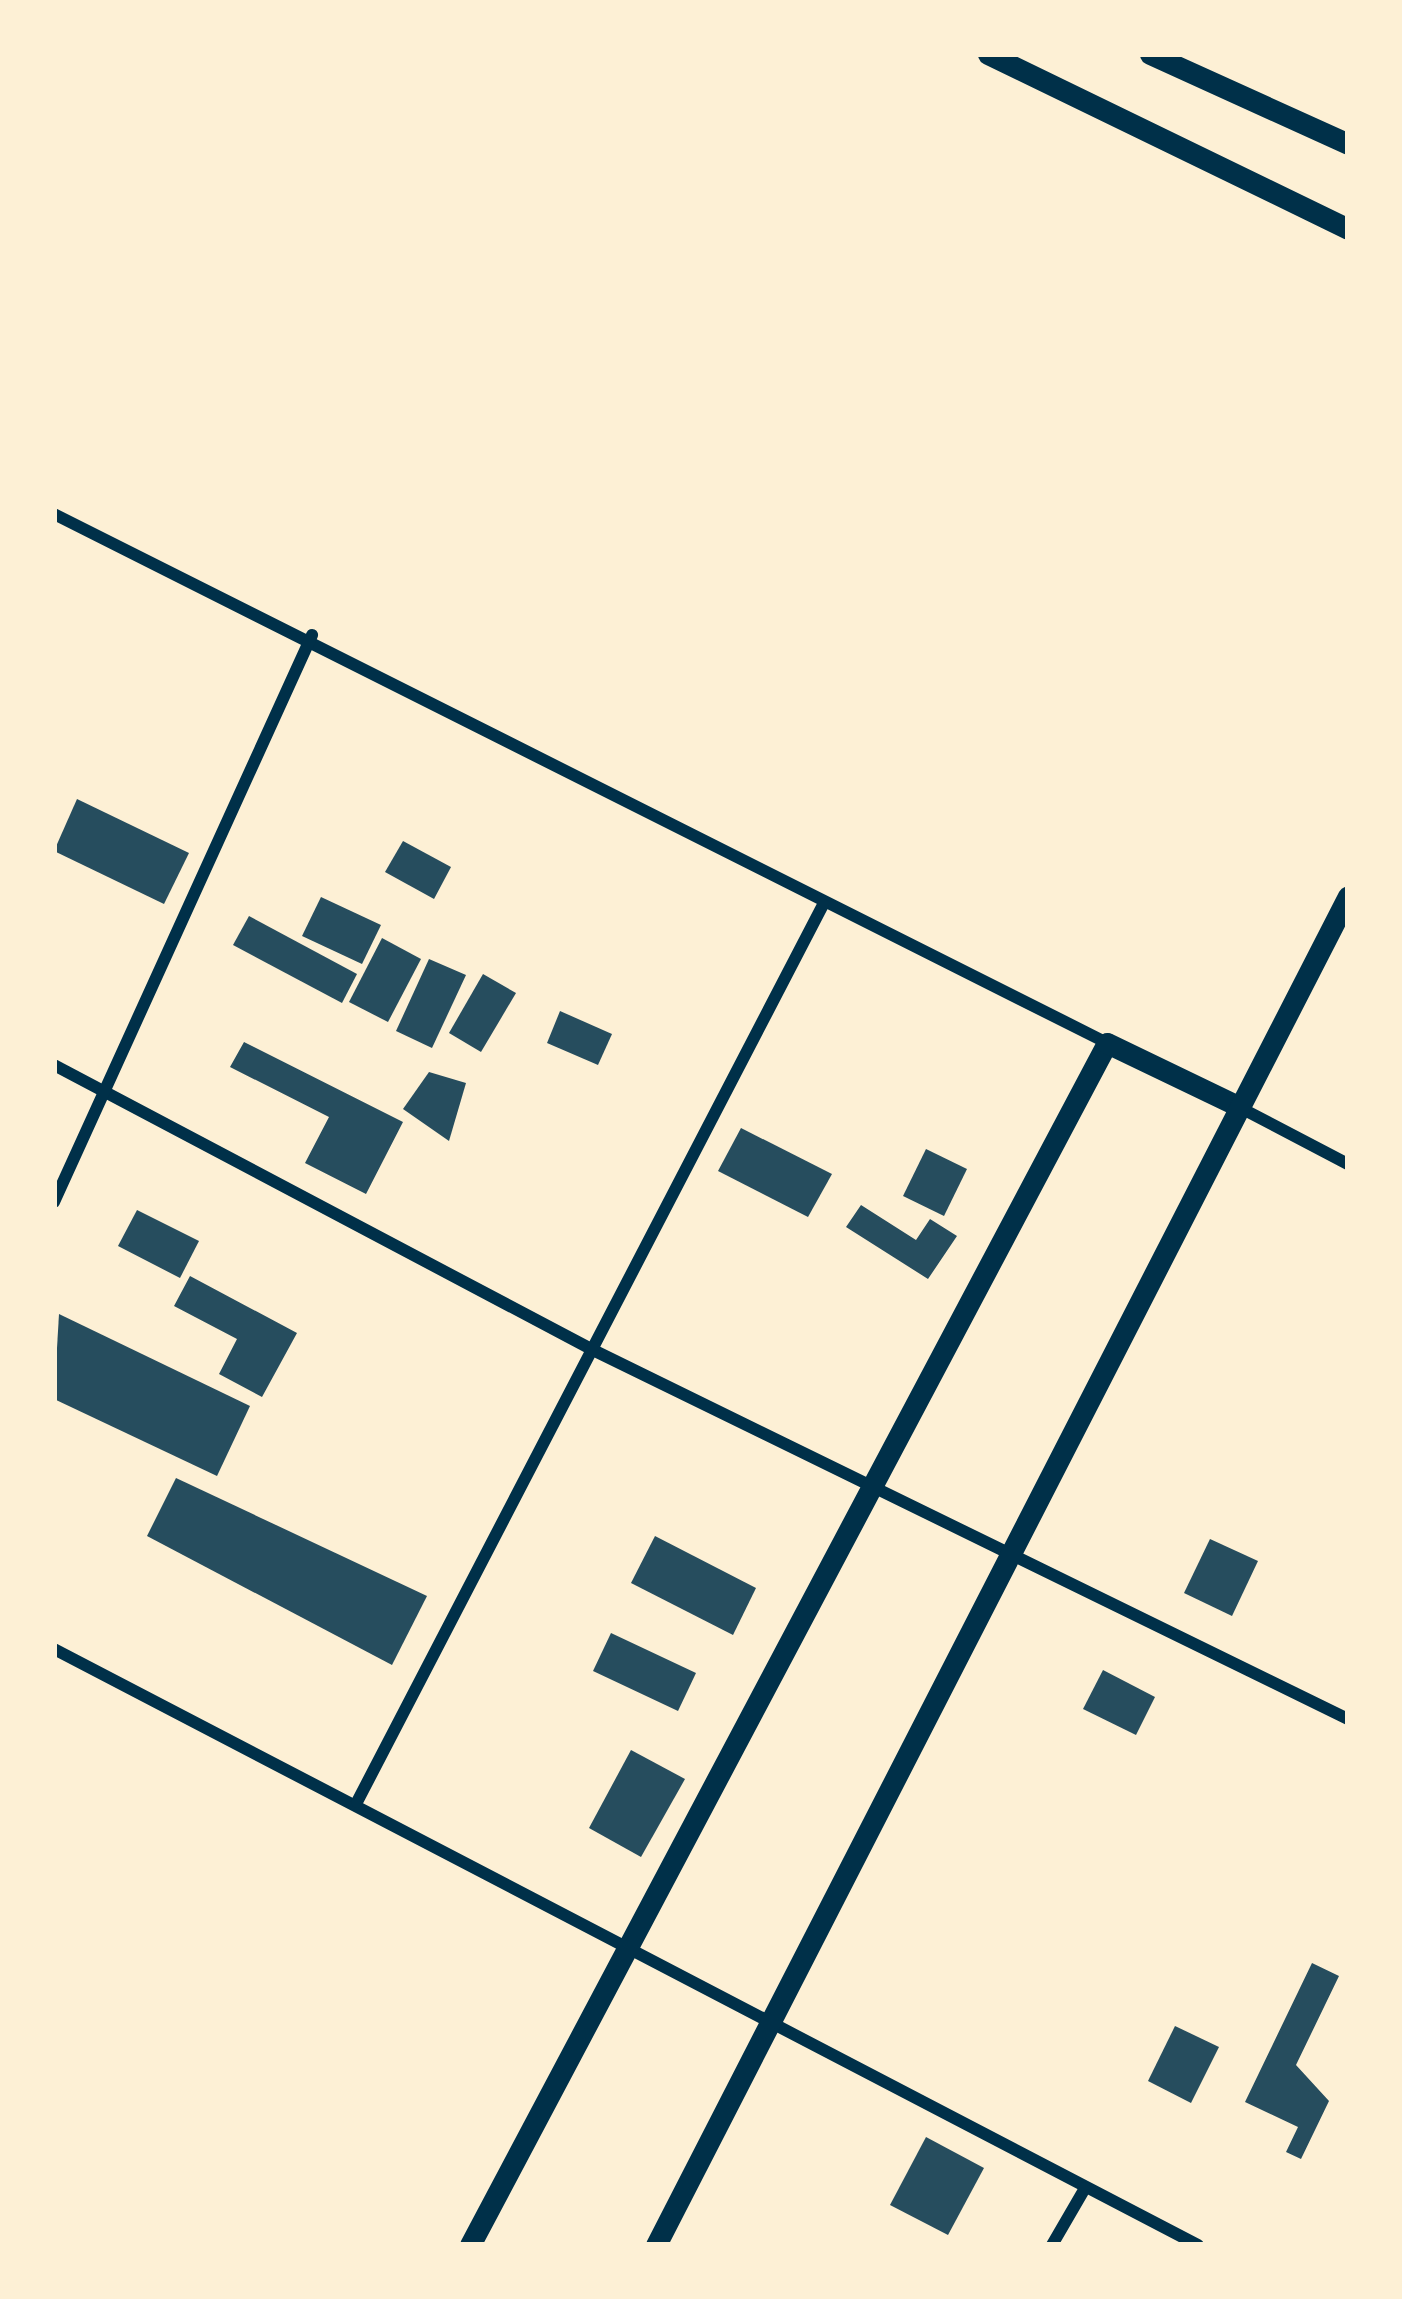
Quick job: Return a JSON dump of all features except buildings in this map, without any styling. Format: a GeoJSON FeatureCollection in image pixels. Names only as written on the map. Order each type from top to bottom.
{"type":"FeatureCollection","features":[{"type":"Feature","properties":{"kind":"street"},"geometry":{"type":"LineString","coordinates":[[988,54],[1348,229]]}},
{"type":"Feature","properties":{"kind":"street"},"geometry":{"type":"LineString","coordinates":[[1150,54],[1348,143]]}},
{"type":"Feature","properties":{"kind":"street"},"geometry":{"type":"LineString","coordinates":[[54,514],[312,635],[823,905],[1348,1164]]}},
{"type":"Feature","properties":{"kind":"street"},"geometry":{"type":"LineString","coordinates":[[54,1202],[110,1091],[312,635]]}},
{"type":"Feature","properties":{"kind":"street"},"geometry":{"type":"LineString","coordinates":[[656,2245],[1004,1552],[1234,1104],[1348,896]]}},
{"type":"Feature","properties":{"kind":"street"},"geometry":{"type":"LineString","coordinates":[[357,1802],[823,905]]}},
{"type":"Feature","properties":{"kind":"street"},"geometry":{"type":"LineString","coordinates":[[470,2245],[1107,1043]]}},
{"type":"Feature","properties":{"kind":"street"},"geometry":{"type":"LineString","coordinates":[[54,1065],[593,1350],[1348,1719]]}},
{"type":"Feature","properties":{"kind":"street"},"geometry":{"type":"LineString","coordinates":[[54,1649],[357,1802],[765,2028],[1198,2245]]}},
{"type":"Feature","properties":{"kind":"street"},"geometry":{"type":"LineString","coordinates":[[1052,2245],[1084,2188]]}}]}
